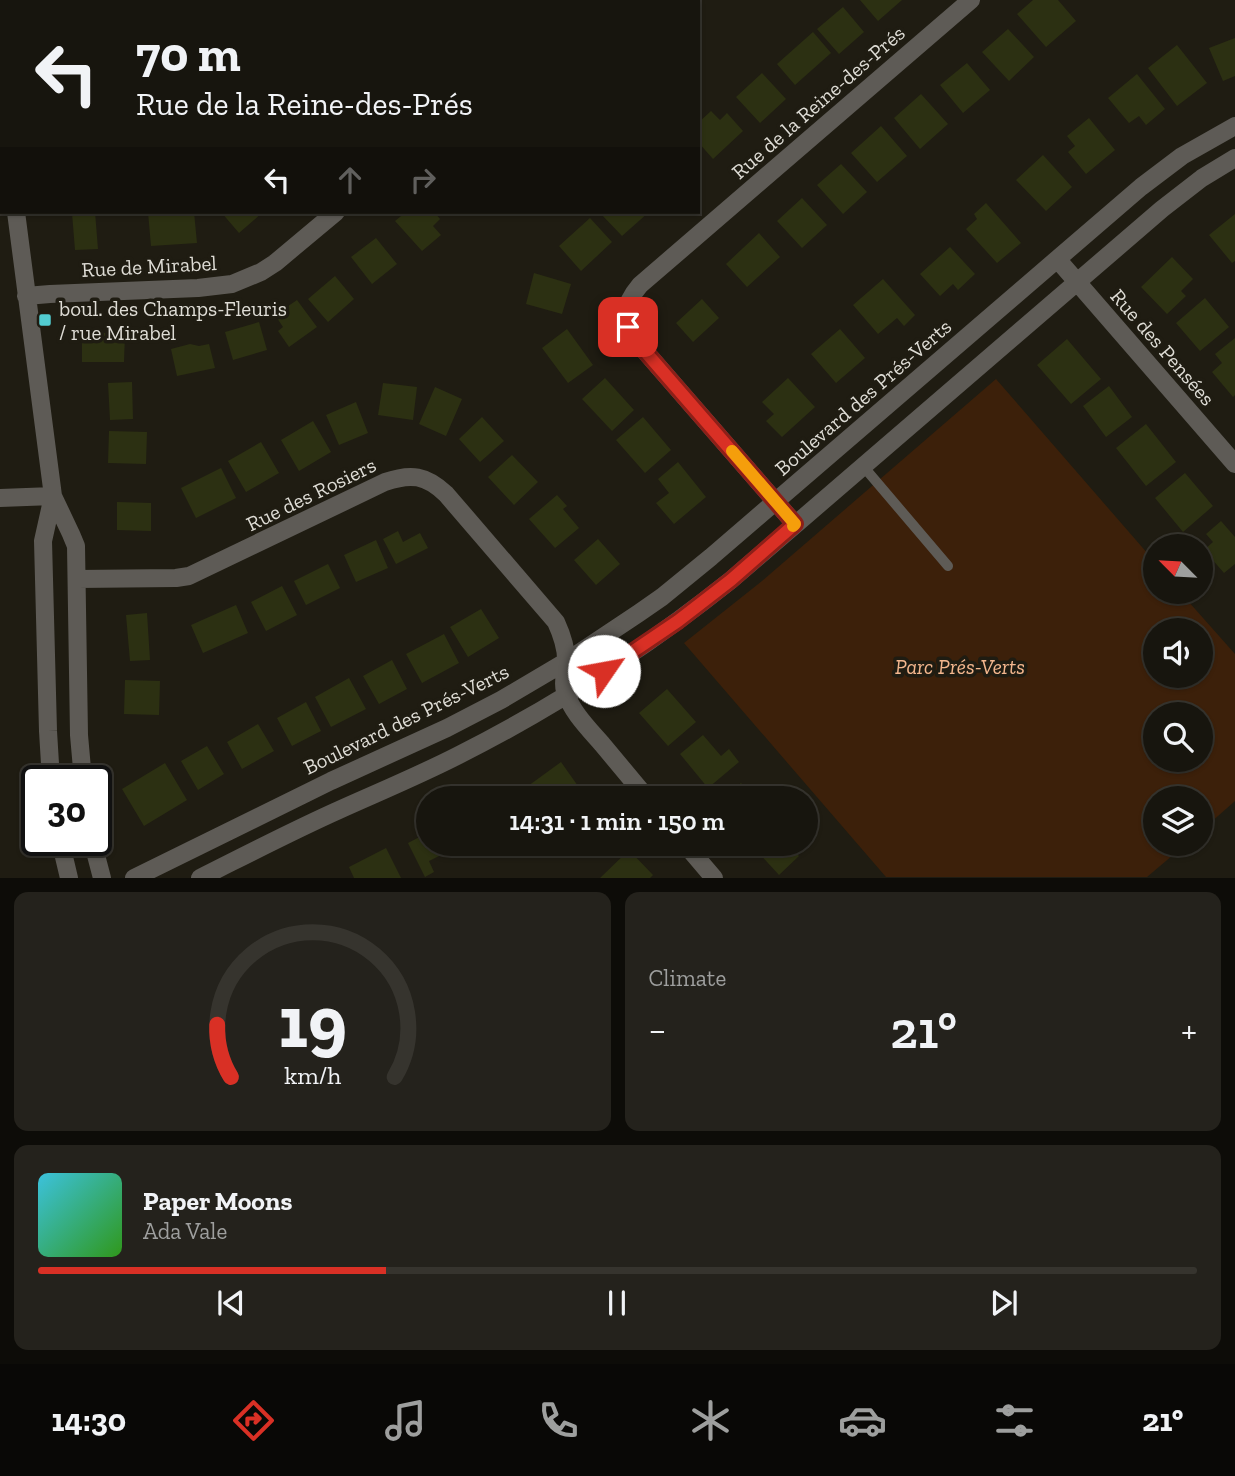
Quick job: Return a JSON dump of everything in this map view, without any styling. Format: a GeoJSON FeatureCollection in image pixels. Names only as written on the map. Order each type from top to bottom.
{"type":"FeatureCollection","features":[{"type":"Feature","properties":{"kind":"street","name":"Rue de la Reine-des-Prés"},"geometry":{"type":"LineString","coordinates":[[795,524],[631,335],[626,317],[627,307],[631,296],[640,285],[971,0]]}},
{"type":"Feature","properties":{"kind":"street","name":"Boulevard des Prés-Verts"},"geometry":{"type":"LineString","coordinates":[[134,877],[502,700],[567,661],[662,597],[1141,187],[1202,143],[1235,126]]}},
{"type":"Feature","properties":{"kind":"street"},"geometry":{"type":"LineString","coordinates":[[200,877],[457,756],[567,695],[678,621],[731,580],[1183,193],[1235,158]]}},
{"type":"Feature","properties":{"kind":"street"},"geometry":{"type":"LineString","coordinates":[[16,214],[53,496],[76,547],[81,765]]}},
{"type":"Feature","properties":{"kind":"street","name":"Rue de Mirabel"},"geometry":{"type":"LineString","coordinates":[[26,296],[232,284],[275,263],[334,214]]}},
{"type":"Feature","properties":{"kind":"street","name":"Rue des Pensées"},"geometry":{"type":"LineString","coordinates":[[1058,260],[1235,464]]}},
{"type":"Feature","properties":{"kind":"street","name":"Rue des Rosiers"},"geometry":{"type":"LineString","coordinates":[[77,579],[189,576],[385,482],[412,476],[436,485],[446,494],[556,622],[567,661],[563,679],[567,695]]}},
{"type":"Feature","properties":{"kind":"street"},"geometry":{"type":"LineString","coordinates":[[0,498],[53,496]]}},
{"type":"Feature","properties":{"kind":"street"},"geometry":{"type":"LineString","coordinates":[[50,765],[43,541],[53,496]]}},
{"type":"Feature","properties":{"kind":"street"},"geometry":{"type":"LineString","coordinates":[[567,695],[587,727],[637,786]]}},
{"type":"Feature","properties":{"kind":"street"},"geometry":{"type":"LineString","coordinates":[[64,856],[69,877]]}},
{"type":"Feature","properties":{"kind":"street"},"geometry":{"type":"LineString","coordinates":[[96,856],[102,877]]}},
{"type":"Feature","properties":{"kind":"street"},"geometry":{"type":"LineString","coordinates":[[696,856],[714,877]]}},
{"type":"Feature","properties":{"kind":"lane"},"geometry":{"type":"LineString","coordinates":[[863,466],[948,566]]}},
{"type":"Feature","properties":{"kind":"green space","name":"Parc Prés-Verts"},"geometry":{"type":"Polygon","coordinates":[[[996,379],[1143,548],[1143,604],[1191,604],[1203,618],[1143,618],[1143,688],[1213,688],[1213,629],[1235,654],[1235,801],[1213,820],[1213,786],[1143,786],[1143,856],[1172,856],[1147,877],[886,877],[818,798],[818,786],[807,786],[684,643],[762,581],[996,379]]]}},
{"type":"Feature","properties":{"kind":"building"},"geometry":{"type":"Polygon","coordinates":[[[860,0],[902,0],[878,21],[860,0]]]}},
{"type":"Feature","properties":{"kind":"building"},"geometry":{"type":"Polygon","coordinates":[[[1033,0],[1058,0],[1076,21],[1046,47],[1017,14],[1033,0]]]}},
{"type":"Feature","properties":{"kind":"building"},"geometry":{"type":"Polygon","coordinates":[[[843,7],[864,32],[839,54],[817,29],[843,7]]]}},
{"type":"Feature","properties":{"kind":"building"},"geometry":{"type":"Polygon","coordinates":[[[1008,29],[1034,57],[1009,81],[982,52],[1008,29]]]}},
{"type":"Feature","properties":{"kind":"building"},"geometry":{"type":"Polygon","coordinates":[[[813,32],[831,53],[795,85],[777,64],[813,32]]]}},
{"type":"Feature","properties":{"kind":"building"},"geometry":{"type":"Polygon","coordinates":[[[1235,38],[1235,76],[1223,81],[1209,48],[1235,38]]]}},
{"type":"Feature","properties":{"kind":"building"},"geometry":{"type":"Polygon","coordinates":[[[1177,45],[1207,83],[1177,106],[1148,68],[1177,45]]]}},
{"type":"Feature","properties":{"kind":"building"},"geometry":{"type":"Polygon","coordinates":[[[967,63],[990,90],[963,113],[940,85],[967,63]]]}},
{"type":"Feature","properties":{"kind":"building"},"geometry":{"type":"Polygon","coordinates":[[[762,73],[786,99],[760,123],[736,97],[762,73]]]}},
{"type":"Feature","properties":{"kind":"building"},"geometry":{"type":"Polygon","coordinates":[[[1137,74],[1165,109],[1146,125],[1139,116],[1129,123],[1108,98],[1137,74]]]}},
{"type":"Feature","properties":{"kind":"building"},"geometry":{"type":"Polygon","coordinates":[[[921,94],[948,124],[920,149],[894,118],[921,94]]]}},
{"type":"Feature","properties":{"kind":"building"},"geometry":{"type":"Polygon","coordinates":[[[711,111],[720,120],[727,113],[743,131],[713,159],[700,144],[700,121],[711,111]]]}},
{"type":"Feature","properties":{"kind":"building"},"geometry":{"type":"Polygon","coordinates":[[[1089,118],[1115,150],[1086,174],[1068,152],[1075,146],[1067,136],[1089,118]]]}},
{"type":"Feature","properties":{"kind":"building"},"geometry":{"type":"Polygon","coordinates":[[[881,126],[907,156],[877,182],[851,153],[881,126]]]}},
{"type":"Feature","properties":{"kind":"building"},"geometry":{"type":"Polygon","coordinates":[[[1043,155],[1072,187],[1046,211],[1016,180],[1043,155]]]}},
{"type":"Feature","properties":{"kind":"building"},"geometry":{"type":"Polygon","coordinates":[[[841,164],[867,192],[843,214],[817,185],[841,164]]]}},
{"type":"Feature","properties":{"kind":"building"},"geometry":{"type":"Polygon","coordinates":[[[802,198],[827,225],[802,248],[777,221],[802,198]]]}},
{"type":"Feature","properties":{"kind":"building"},"geometry":{"type":"Polygon","coordinates":[[[986,203],[1021,243],[997,263],[966,229],[977,219],[974,214],[986,203]]]}},
{"type":"Feature","properties":{"kind":"building"},"geometry":{"type":"Polygon","coordinates":[[[72,214],[95,214],[98,249],[75,250],[72,214]]]}},
{"type":"Feature","properties":{"kind":"building"},"geometry":{"type":"Polygon","coordinates":[[[148,214],[194,214],[197,243],[151,246],[148,214]]]}},
{"type":"Feature","properties":{"kind":"building"},"geometry":{"type":"Polygon","coordinates":[[[223,214],[261,214],[239,233],[223,214]]]}},
{"type":"Feature","properties":{"kind":"building"},"geometry":{"type":"Polygon","coordinates":[[[404,214],[436,214],[440,219],[433,226],[441,235],[422,251],[395,221],[404,214]]]}},
{"type":"Feature","properties":{"kind":"building"},"geometry":{"type":"Polygon","coordinates":[[[603,214],[647,214],[622,236],[603,214]]]}},
{"type":"Feature","properties":{"kind":"building"},"geometry":{"type":"Polygon","coordinates":[[[1235,214],[1235,261],[1232,263],[1209,235],[1235,214]]]}},
{"type":"Feature","properties":{"kind":"building"},"geometry":{"type":"Polygon","coordinates":[[[590,218],[612,242],[581,271],[559,246],[590,218]]]}},
{"type":"Feature","properties":{"kind":"building"},"geometry":{"type":"Polygon","coordinates":[[[759,233],[780,257],[747,287],[726,264],[759,233]]]}},
{"type":"Feature","properties":{"kind":"building"},"geometry":{"type":"Polygon","coordinates":[[[376,238],[397,264],[372,284],[351,257],[376,238]]]}},
{"type":"Feature","properties":{"kind":"building"},"geometry":{"type":"Polygon","coordinates":[[[950,247],[975,274],[958,290],[953,284],[940,296],[920,274],[950,247]]]}},
{"type":"Feature","properties":{"kind":"building"},"geometry":{"type":"Polygon","coordinates":[[[1172,257],[1193,279],[1181,291],[1186,296],[1167,314],[1141,287],[1172,257]]]}},
{"type":"Feature","properties":{"kind":"building"},"geometry":{"type":"Polygon","coordinates":[[[534,273],[571,284],[562,314],[526,304],[534,273]]]}},
{"type":"Feature","properties":{"kind":"building"},"geometry":{"type":"Polygon","coordinates":[[[335,276],[354,299],[328,322],[308,299],[335,276]]]}},
{"type":"Feature","properties":{"kind":"building"},"geometry":{"type":"Polygon","coordinates":[[[883,279],[915,315],[904,326],[897,318],[878,334],[853,305],[883,279]]]}},
{"type":"Feature","properties":{"kind":"building"},"geometry":{"type":"Polygon","coordinates":[[[1205,298],[1229,327],[1200,351],[1176,323],[1205,298]]]}},
{"type":"Feature","properties":{"kind":"building"},"geometry":{"type":"Polygon","coordinates":[[[702,299],[719,318],[693,342],[676,323],[702,299]]]}},
{"type":"Feature","properties":{"kind":"building"},"geometry":{"type":"Polygon","coordinates":[[[297,300],[317,327],[289,347],[278,331],[283,327],[275,315],[297,300]]]}},
{"type":"Feature","properties":{"kind":"building"},"geometry":{"type":"Polygon","coordinates":[[[259,322],[267,350],[233,360],[225,332],[259,322]]]}},
{"type":"Feature","properties":{"kind":"building"},"geometry":{"type":"Polygon","coordinates":[[[567,329],[593,365],[568,383],[542,348],[567,329]]]}},
{"type":"Feature","properties":{"kind":"building"},"geometry":{"type":"Polygon","coordinates":[[[840,329],[865,358],[836,383],[811,354],[840,329]]]}},
{"type":"Feature","properties":{"kind":"building"},"geometry":{"type":"Polygon","coordinates":[[[82,333],[125,333],[124,362],[82,362],[82,333]]]}},
{"type":"Feature","properties":{"kind":"building"},"geometry":{"type":"Polygon","coordinates":[[[1235,338],[1233,397],[1212,372],[1222,363],[1215,354],[1235,338]]]}},
{"type":"Feature","properties":{"kind":"building"},"geometry":{"type":"Polygon","coordinates":[[[1067,339],[1101,379],[1071,404],[1037,365],[1067,339]]]}},
{"type":"Feature","properties":{"kind":"building"},"geometry":{"type":"Polygon","coordinates":[[[190,344],[209,344],[215,368],[177,376],[171,349],[190,344]]]}},
{"type":"Feature","properties":{"kind":"building"},"geometry":{"type":"Polygon","coordinates":[[[605,378],[634,410],[612,431],[582,399],[605,378]]]}},
{"type":"Feature","properties":{"kind":"building"},"geometry":{"type":"Polygon","coordinates":[[[788,378],[815,407],[782,437],[766,421],[774,414],[762,402],[788,378]]]}},
{"type":"Feature","properties":{"kind":"building"},"geometry":{"type":"Polygon","coordinates":[[[132,382],[133,419],[110,420],[108,383],[132,382]]]}},
{"type":"Feature","properties":{"kind":"building"},"geometry":{"type":"Polygon","coordinates":[[[383,383],[417,387],[413,420],[378,415],[383,383]]]}},
{"type":"Feature","properties":{"kind":"building"},"geometry":{"type":"Polygon","coordinates":[[[1109,386],[1132,417],[1106,437],[1083,406],[1109,386]]]}},
{"type":"Feature","properties":{"kind":"building"},"geometry":{"type":"Polygon","coordinates":[[[435,387],[462,399],[446,436],[419,424],[435,387]]]}},
{"type":"Feature","properties":{"kind":"building"},"geometry":{"type":"Polygon","coordinates":[[[356,402],[368,433],[339,445],[326,415],[356,402]]]}},
{"type":"Feature","properties":{"kind":"building"},"geometry":{"type":"Polygon","coordinates":[[[482,417],[504,441],[480,462],[459,439],[482,417]]]}},
{"type":"Feature","properties":{"kind":"building"},"geometry":{"type":"Polygon","coordinates":[[[643,417],[671,450],[645,473],[616,440],[643,417]]]}},
{"type":"Feature","properties":{"kind":"building"},"geometry":{"type":"Polygon","coordinates":[[[313,421],[331,452],[299,471],[281,440],[313,421]]]}},
{"type":"Feature","properties":{"kind":"building"},"geometry":{"type":"Polygon","coordinates":[[[1146,424],[1176,462],[1146,486],[1116,448],[1146,424]]]}},
{"type":"Feature","properties":{"kind":"building"},"geometry":{"type":"Polygon","coordinates":[[[109,431],[147,432],[146,464],[108,463],[109,431]]]}},
{"type":"Feature","properties":{"kind":"building"},"geometry":{"type":"Polygon","coordinates":[[[261,442],[279,473],[246,492],[228,461],[261,442]]]}},
{"type":"Feature","properties":{"kind":"building"},"geometry":{"type":"Polygon","coordinates":[[[512,455],[538,482],[514,505],[488,477],[512,455]]]}},
{"type":"Feature","properties":{"kind":"building"},"geometry":{"type":"Polygon","coordinates":[[[678,462],[706,497],[674,524],[656,503],[669,493],[658,479],[678,462]]]}},
{"type":"Feature","properties":{"kind":"building"},"geometry":{"type":"Polygon","coordinates":[[[221,468],[236,498],[196,518],[181,488],[221,468]]]}},
{"type":"Feature","properties":{"kind":"building"},"geometry":{"type":"Polygon","coordinates":[[[1185,473],[1213,506],[1183,532],[1155,498],[1185,473]]]}},
{"type":"Feature","properties":{"kind":"building"},"geometry":{"type":"Polygon","coordinates":[[[557,495],[567,506],[563,509],[579,528],[555,548],[529,519],[557,495]]]}},
{"type":"Feature","properties":{"kind":"building"},"geometry":{"type":"Polygon","coordinates":[[[117,502],[151,503],[151,531],[117,530],[117,502]]]}},
{"type":"Feature","properties":{"kind":"building"},"geometry":{"type":"Polygon","coordinates":[[[1221,521],[1235,537],[1235,564],[1224,573],[1213,560],[1213,534],[1206,534],[1221,521]]]}},
{"type":"Feature","properties":{"kind":"building"},"geometry":{"type":"Polygon","coordinates":[[[398,531],[403,542],[420,533],[428,548],[396,564],[383,539],[398,531]]]}},
{"type":"Feature","properties":{"kind":"building"},"geometry":{"type":"Polygon","coordinates":[[[598,539],[620,564],[596,585],[574,560],[598,539]]]}},
{"type":"Feature","properties":{"kind":"building"},"geometry":{"type":"Polygon","coordinates":[[[376,540],[388,568],[356,582],[344,555],[376,540]]]}},
{"type":"Feature","properties":{"kind":"building"},"geometry":{"type":"Polygon","coordinates":[[[328,564],[340,588],[306,605],[294,581],[328,564]]]}},
{"type":"Feature","properties":{"kind":"building"},"geometry":{"type":"Polygon","coordinates":[[[282,586],[297,615],[266,631],[251,602],[282,586]]]}},
{"type":"Feature","properties":{"kind":"building"},"geometry":{"type":"Polygon","coordinates":[[[236,605],[248,633],[203,653],[191,625],[236,605]]]}},
{"type":"Feature","properties":{"kind":"building"},"geometry":{"type":"Polygon","coordinates":[[[481,609],[499,638],[468,657],[450,627],[481,609]]]}},
{"type":"Feature","properties":{"kind":"building"},"geometry":{"type":"Polygon","coordinates":[[[147,613],[150,660],[130,661],[126,615],[147,613]]]}},
{"type":"Feature","properties":{"kind":"building"},"geometry":{"type":"Polygon","coordinates":[[[444,634],[459,663],[422,683],[406,654],[444,634]]]}},
{"type":"Feature","properties":{"kind":"building"},"geometry":{"type":"Polygon","coordinates":[[[392,660],[407,689],[379,704],[363,676],[392,660]]]}},
{"type":"Feature","properties":{"kind":"building"},"geometry":{"type":"Polygon","coordinates":[[[349,678],[366,709],[331,727],[315,697],[349,678]]]}},
{"type":"Feature","properties":{"kind":"building"},"geometry":{"type":"Polygon","coordinates":[[[125,680],[160,681],[159,715],[124,714],[125,680]]]}},
{"type":"Feature","properties":{"kind":"building"},"geometry":{"type":"Polygon","coordinates":[[[667,689],[696,722],[668,746],[639,713],[667,689]]]}},
{"type":"Feature","properties":{"kind":"building"},"geometry":{"type":"Polygon","coordinates":[[[306,702],[321,731],[292,746],[277,718],[306,702]]]}},
{"type":"Feature","properties":{"kind":"building"},"geometry":{"type":"Polygon","coordinates":[[[258,724],[274,751],[242,769],[227,742],[258,724]]]}},
{"type":"Feature","properties":{"kind":"building"},"geometry":{"type":"Polygon","coordinates":[[[703,735],[721,756],[729,749],[739,762],[710,786],[706,786],[680,754],[703,735]]]}},
{"type":"Feature","properties":{"kind":"building"},"geometry":{"type":"Polygon","coordinates":[[[207,746],[224,774],[198,790],[181,761],[207,746]]]}},
{"type":"Feature","properties":{"kind":"building"},"geometry":{"type":"Polygon","coordinates":[[[561,762],[578,786],[528,786],[561,762]]]}},
{"type":"Feature","properties":{"kind":"building"},"geometry":{"type":"Polygon","coordinates":[[[165,763],[187,800],[144,826],[122,789],[165,763]]]}},
{"type":"Feature","properties":{"kind":"building"},"geometry":{"type":"Polygon","coordinates":[[[416,839],[416,856],[439,856],[429,861],[434,872],[425,877],[408,843],[416,839]]]}},
{"type":"Feature","properties":{"kind":"building"},"geometry":{"type":"Polygon","coordinates":[[[386,848],[401,878],[354,878],[349,867],[386,848]]]}},
{"type":"Feature","properties":{"kind":"building"},"geometry":{"type":"Polygon","coordinates":[[[623,856],[635,856],[653,875],[650,878],[600,878],[623,856]]]}},
{"type":"Feature","properties":{"kind":"building"},"geometry":{"type":"Polygon","coordinates":[[[761,856],[799,856],[779,875],[761,856]]]}},
{"type":"Feature","properties":{"kind":"slow traffic"},"geometry":{"type":"LineString","coordinates":[[732,451],[795,524],[793,526]]}},
{"type":"Feature","properties":{"kind":"place","name":"boul. des Champs-Fleuris / rue Mirabel"},"geometry":{"type":"Point","coordinates":[45,320]}},
{"type":"Feature","properties":{"kind":"route"},"geometry":{"type":"LineString","coordinates":[[604,671],[678,621],[731,580],[795,524],[631,335],[628,327]]}}]}
